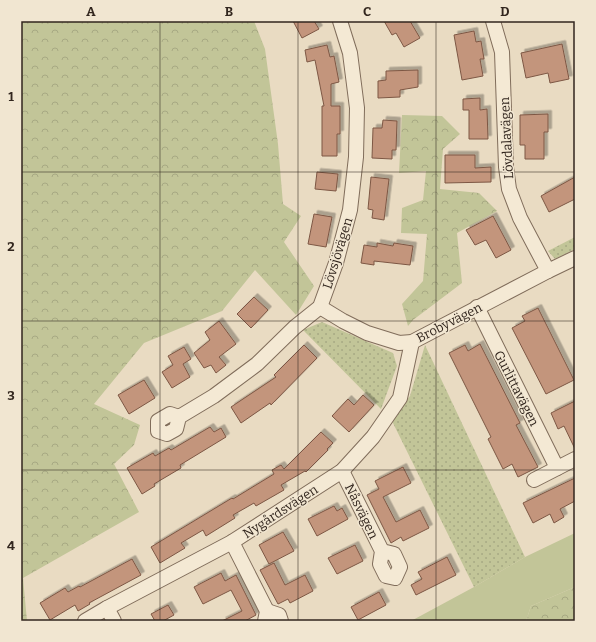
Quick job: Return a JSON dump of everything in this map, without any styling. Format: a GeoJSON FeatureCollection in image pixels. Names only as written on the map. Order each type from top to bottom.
{"type":"FeatureCollection","features":[{"type":"Feature","properties":{"kind":"street","name":"Lövsjövägen"},"geometry":{"type":"LineString","coordinates":[[320,307],[336,263],[350,210],[356,157],[357,108],[350,53],[340,21]]}},
{"type":"Feature","properties":{"kind":"street","name":"Lövdalavägen"},"geometry":{"type":"LineString","coordinates":[[493,21],[502,52],[506,167],[509,189],[520,218],[548,271]]}},
{"type":"Feature","properties":{"kind":"street","name":"Brobyvägen"},"geometry":{"type":"LineString","coordinates":[[320,307],[367,333],[399,342],[412,342],[477,307],[575,258]]}},
{"type":"Feature","properties":{"kind":"street"},"geometry":{"type":"LineString","coordinates":[[179,417],[214,396],[257,364],[295,327],[320,307]]}},
{"type":"Feature","properties":{"kind":"street","name":"Gurlittavägen"},"geometry":{"type":"LineString","coordinates":[[477,307],[557,468]]}},
{"type":"Feature","properties":{"kind":"street","name":"Nygårdsvägen"},"geometry":{"type":"LineString","coordinates":[[85,621],[232,542],[342,471],[373,436],[400,398],[412,342]]}},
{"type":"Feature","properties":{"kind":"street"},"geometry":{"type":"LineString","coordinates":[[534,480],[575,459]]}},
{"type":"Feature","properties":{"kind":"street","name":"Nåsvägen"},"geometry":{"type":"LineString","coordinates":[[342,471],[382,551]]}},
{"type":"Feature","properties":{"kind":"street"},"geometry":{"type":"LineString","coordinates":[[232,542],[266,616],[279,615],[281,621]]}},
{"type":"Feature","properties":{"kind":"street"},"geometry":{"type":"LineString","coordinates":[[107,608],[114,621]]}},
{"type":"Feature","properties":{"kind":"green space"},"geometry":{"type":"Polygon","coordinates":[[[21,21],[254,21],[265,49],[278,144],[283,204],[301,216],[284,242],[314,286],[296,315],[255,270],[222,311],[144,343],[94,404],[140,425],[134,445],[114,464],[139,512],[23,578],[27,621],[21,621],[21,21]]]}},
{"type":"Feature","properties":{"kind":"green space"},"geometry":{"type":"Polygon","coordinates":[[[402,115],[442,116],[460,134],[443,149],[440,189],[479,193],[497,211],[457,233],[462,283],[413,320],[408,326],[402,304],[423,281],[427,234],[401,233],[402,208],[423,200],[426,171],[399,173],[402,115]]]}},
{"type":"Feature","properties":{"kind":"green space"},"geometry":{"type":"Polygon","coordinates":[[[575,237],[575,249],[555,259],[548,251],[575,237]]]}},
{"type":"Feature","properties":{"kind":"green space"},"geometry":{"type":"Polygon","coordinates":[[[322,322],[393,353],[397,366],[381,409],[303,330],[322,322]]]}},
{"type":"Feature","properties":{"kind":"green space"},"geometry":{"type":"Polygon","coordinates":[[[425,345],[525,557],[474,587],[391,419],[410,396],[425,345]]]}},
{"type":"Feature","properties":{"kind":"green space"},"geometry":{"type":"Polygon","coordinates":[[[575,533],[575,587],[531,606],[526,621],[411,621],[525,557],[575,533]]]}},
{"type":"Feature","properties":{"kind":"green space"},"geometry":{"type":"Polygon","coordinates":[[[575,587],[575,621],[526,621],[531,606],[575,587]]]}},
{"type":"Feature","properties":{"kind":"building"},"geometry":{"type":"Polygon","coordinates":[[[293,21],[314,21],[319,29],[302,38],[293,21]]]}},
{"type":"Feature","properties":{"kind":"building"},"geometry":{"type":"Polygon","coordinates":[[[384,21],[410,21],[420,38],[404,47],[396,33],[392,35],[384,21]]]}},
{"type":"Feature","properties":{"kind":"building"},"geometry":{"type":"Polygon","coordinates":[[[474,31],[476,42],[481,41],[484,59],[480,59],[483,76],[462,80],[454,35],[474,31]]]}},
{"type":"Feature","properties":{"kind":"building"},"geometry":{"type":"Polygon","coordinates":[[[562,44],[569,79],[550,83],[548,73],[526,78],[521,53],[562,44]]]}},
{"type":"Feature","properties":{"kind":"building"},"geometry":{"type":"Polygon","coordinates":[[[327,45],[330,57],[334,56],[339,82],[331,84],[331,106],[340,106],[340,134],[337,134],[337,156],[322,156],[322,106],[324,106],[315,60],[307,62],[305,50],[327,45]]]}},
{"type":"Feature","properties":{"kind":"building"},"geometry":{"type":"Polygon","coordinates":[[[418,70],[418,87],[400,90],[400,97],[378,98],[378,81],[386,80],[386,71],[418,70]]]}},
{"type":"Feature","properties":{"kind":"building"},"geometry":{"type":"Polygon","coordinates":[[[480,98],[480,110],[487,109],[488,139],[469,139],[469,110],[463,110],[463,99],[480,98]]]}},
{"type":"Feature","properties":{"kind":"building"},"geometry":{"type":"Polygon","coordinates":[[[548,114],[548,132],[544,132],[544,159],[525,159],[525,145],[520,145],[520,115],[548,114]]]}},
{"type":"Feature","properties":{"kind":"building"},"geometry":{"type":"Polygon","coordinates":[[[383,120],[397,121],[396,150],[392,150],[392,159],[372,158],[373,128],[382,128],[383,120]]]}},
{"type":"Feature","properties":{"kind":"building"},"geometry":{"type":"Polygon","coordinates":[[[445,155],[475,155],[475,168],[491,167],[491,182],[445,183],[445,155]]]}},
{"type":"Feature","properties":{"kind":"building"},"geometry":{"type":"Polygon","coordinates":[[[317,172],[338,174],[336,191],[315,189],[317,172]]]}},
{"type":"Feature","properties":{"kind":"building"},"geometry":{"type":"Polygon","coordinates":[[[371,177],[389,179],[384,220],[372,218],[373,210],[368,209],[371,177]]]}},
{"type":"Feature","properties":{"kind":"building"},"geometry":{"type":"Polygon","coordinates":[[[575,177],[575,199],[549,212],[541,196],[575,177]]]}},
{"type":"Feature","properties":{"kind":"building"},"geometry":{"type":"Polygon","coordinates":[[[314,214],[332,217],[326,247],[308,244],[314,214]]]}},
{"type":"Feature","properties":{"kind":"building"},"geometry":{"type":"Polygon","coordinates":[[[493,216],[511,250],[496,258],[486,240],[475,245],[466,230],[493,216]]]}},
{"type":"Feature","properties":{"kind":"building"},"geometry":{"type":"Polygon","coordinates":[[[377,243],[393,246],[394,243],[413,246],[410,265],[374,261],[374,265],[361,263],[364,245],[377,247],[377,243]]]}},
{"type":"Feature","properties":{"kind":"building"},"geometry":{"type":"Polygon","coordinates":[[[254,297],[268,310],[251,328],[237,314],[254,297]]]}},
{"type":"Feature","properties":{"kind":"building"},"geometry":{"type":"Polygon","coordinates":[[[538,308],[574,380],[546,394],[512,328],[525,321],[522,316],[538,308]]]}},
{"type":"Feature","properties":{"kind":"building"},"geometry":{"type":"Polygon","coordinates":[[[219,321],[236,344],[219,357],[226,365],[216,373],[211,365],[204,368],[194,353],[210,340],[205,332],[219,321]]]}},
{"type":"Feature","properties":{"kind":"building"},"geometry":{"type":"Polygon","coordinates":[[[480,344],[520,423],[516,425],[538,467],[518,477],[512,464],[503,469],[488,439],[491,437],[449,353],[465,345],[468,351],[480,344]]]}},
{"type":"Feature","properties":{"kind":"building"},"geometry":{"type":"Polygon","coordinates":[[[304,345],[317,358],[271,405],[270,403],[241,423],[231,407],[276,377],[274,375],[304,345]]]}},
{"type":"Feature","properties":{"kind":"building"},"geometry":{"type":"Polygon","coordinates":[[[184,347],[191,359],[183,364],[190,377],[172,388],[162,372],[173,365],[168,356],[184,347]]]}},
{"type":"Feature","properties":{"kind":"building"},"geometry":{"type":"Polygon","coordinates":[[[144,380],[155,398],[129,414],[118,395],[144,380]]]}},
{"type":"Feature","properties":{"kind":"building"},"geometry":{"type":"Polygon","coordinates":[[[363,395],[374,405],[349,432],[332,416],[348,399],[354,405],[363,395]]]}},
{"type":"Feature","properties":{"kind":"building"},"geometry":{"type":"Polygon","coordinates":[[[575,401],[575,449],[564,426],[558,429],[551,413],[575,401]]]}},
{"type":"Feature","properties":{"kind":"building"},"geometry":{"type":"Polygon","coordinates":[[[210,427],[214,432],[221,428],[226,437],[180,465],[181,468],[154,484],[155,486],[142,494],[127,468],[153,453],[155,456],[169,448],[171,450],[210,427]]]}},
{"type":"Feature","properties":{"kind":"building"},"geometry":{"type":"Polygon","coordinates":[[[321,432],[333,443],[306,472],[305,471],[281,485],[284,490],[256,506],[254,503],[233,515],[235,518],[206,536],[203,530],[181,543],[185,548],[160,563],[151,547],[274,474],[272,470],[281,465],[284,469],[321,432]]]}},
{"type":"Feature","properties":{"kind":"building"},"geometry":{"type":"Polygon","coordinates":[[[403,467],[411,483],[383,497],[396,522],[420,510],[429,528],[403,541],[401,537],[391,543],[367,495],[379,489],[375,481],[403,467]]]}},
{"type":"Feature","properties":{"kind":"building"},"geometry":{"type":"Polygon","coordinates":[[[575,478],[575,501],[560,509],[564,517],[554,523],[550,514],[533,523],[523,503],[575,478]]]}},
{"type":"Feature","properties":{"kind":"building"},"geometry":{"type":"Polygon","coordinates":[[[334,506],[337,511],[342,508],[348,519],[317,536],[308,519],[334,506]]]}},
{"type":"Feature","properties":{"kind":"building"},"geometry":{"type":"Polygon","coordinates":[[[283,532],[294,551],[269,564],[259,545],[283,532]]]}},
{"type":"Feature","properties":{"kind":"building"},"geometry":{"type":"Polygon","coordinates":[[[355,545],[363,561],[337,574],[328,558],[355,545]]]}},
{"type":"Feature","properties":{"kind":"building"},"geometry":{"type":"Polygon","coordinates":[[[447,557],[456,575],[416,595],[411,585],[422,579],[418,572],[447,557]]]}},
{"type":"Feature","properties":{"kind":"building"},"geometry":{"type":"Polygon","coordinates":[[[132,559],[141,575],[89,603],[90,604],[78,611],[75,605],[50,620],[40,603],[65,588],[68,592],[79,586],[80,587],[132,559]]]}},
{"type":"Feature","properties":{"kind":"building"},"geometry":{"type":"Polygon","coordinates":[[[274,563],[285,585],[305,575],[313,591],[290,603],[288,599],[278,604],[260,570],[274,563]]]}},
{"type":"Feature","properties":{"kind":"building"},"geometry":{"type":"Polygon","coordinates":[[[221,573],[225,581],[236,575],[256,615],[245,621],[222,621],[242,611],[231,590],[203,604],[194,587],[221,573]]]}},
{"type":"Feature","properties":{"kind":"building"},"geometry":{"type":"Polygon","coordinates":[[[379,592],[386,605],[358,620],[351,607],[379,592]]]}},
{"type":"Feature","properties":{"kind":"building"},"geometry":{"type":"Polygon","coordinates":[[[168,605],[174,615],[163,621],[155,621],[151,614],[168,605]]]}}]}
